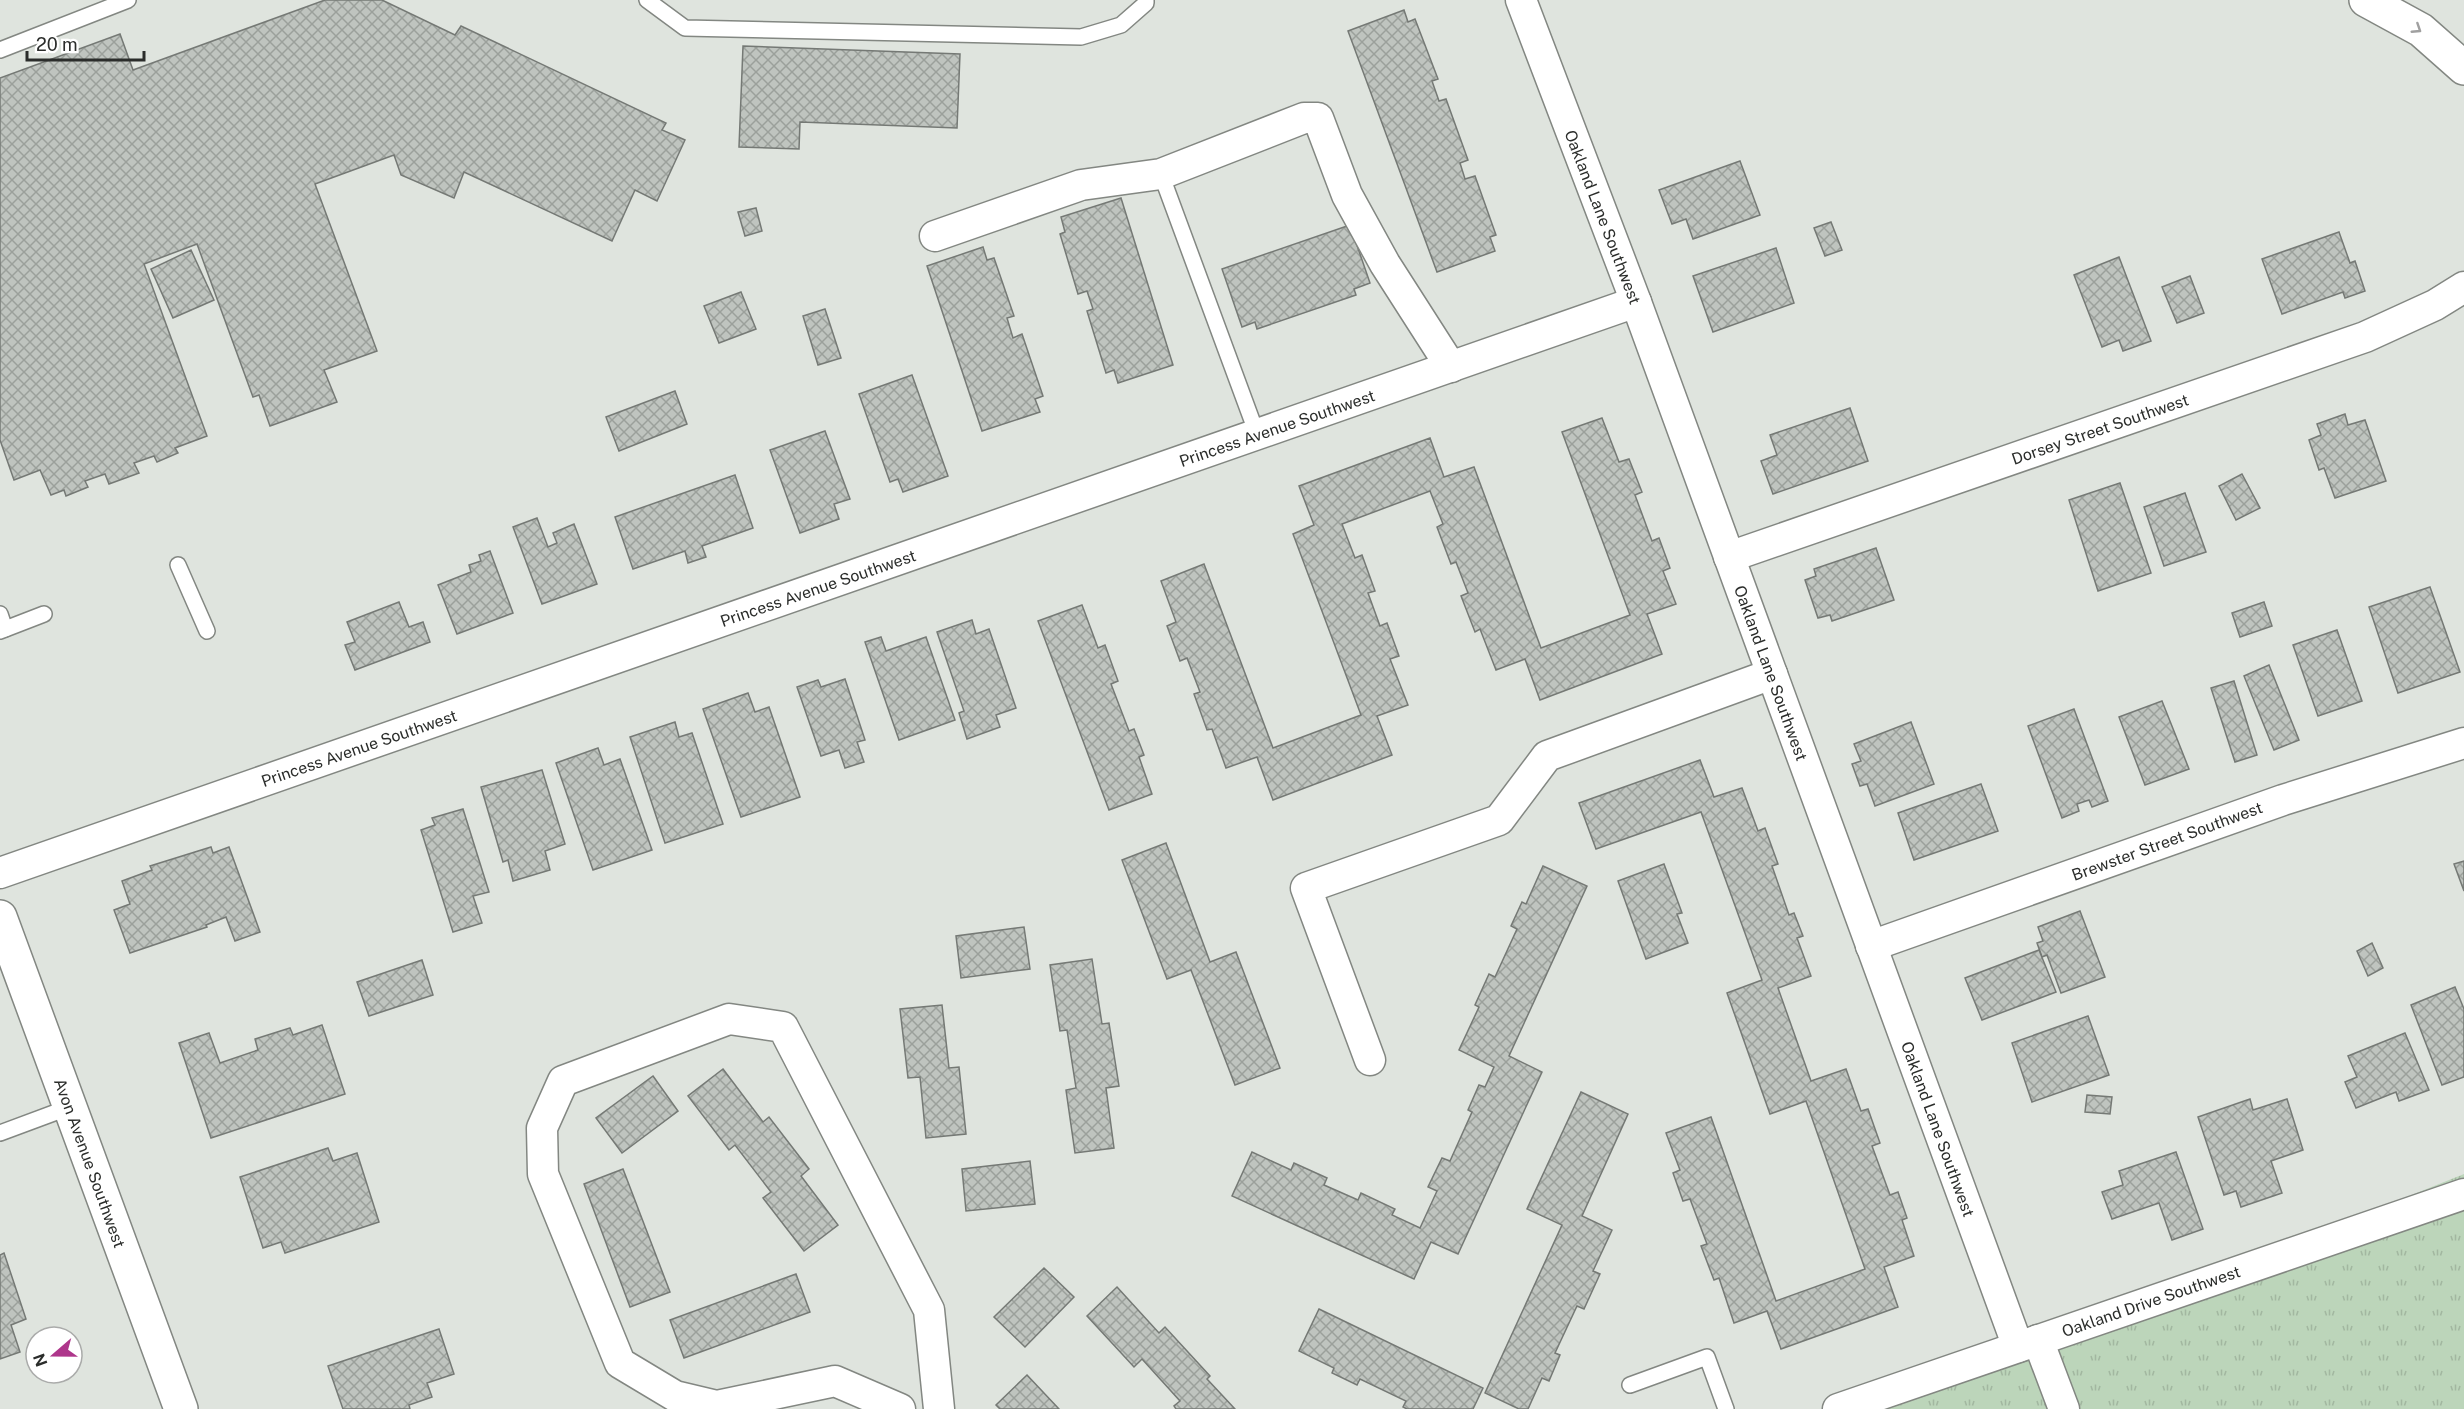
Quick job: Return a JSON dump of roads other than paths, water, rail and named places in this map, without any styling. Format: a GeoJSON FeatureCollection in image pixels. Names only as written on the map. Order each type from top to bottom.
{"type":"FeatureCollection","features":[{"type":"Feature","properties":{"kind":"street","name":"Oakland Lane Southwest"},"geometry":{"type":"LineString","coordinates":[[1521,0],[1636,302],[1871,946],[2028,1343],[2064,1409]]}},
{"type":"Feature","properties":{"kind":"street"},"geometry":{"type":"LineString","coordinates":[[2366,0],[2421,30],[2464,68]]}},
{"type":"Feature","properties":{"kind":"street"},"geometry":{"type":"LineString","coordinates":[[936,236],[1081,185],[1161,174],[1304,118],[1318,118],[1347,195],[1385,264],[1451,367]]}},
{"type":"Feature","properties":{"kind":"street","name":"Dorsey Street Southwest"},"geometry":{"type":"LineString","coordinates":[[1729,558],[2365,337],[2435,305],[2464,287]]}},
{"type":"Feature","properties":{"kind":"street","name":"Princess Avenue Southwest"},"geometry":{"type":"LineString","coordinates":[[0,873],[1636,302]]}},
{"type":"Feature","properties":{"kind":"street"},"geometry":{"type":"LineString","coordinates":[[1370,1060],[1306,888],[1499,820],[1547,756],[1772,674]]}},
{"type":"Feature","properties":{"kind":"street","name":"Brewster Street Southwest"},"geometry":{"type":"LineString","coordinates":[[1871,946],[2283,800],[2464,742]]}},
{"type":"Feature","properties":{"kind":"street","name":"Avon Avenue Southwest"},"geometry":{"type":"LineString","coordinates":[[0,917],[181,1409]]}},
{"type":"Feature","properties":{"kind":"street"},"geometry":{"type":"LineString","coordinates":[[900,1409],[835,1381],[717,1406],[675,1396],[620,1363],[543,1174],[542,1128],[563,1081],[729,1019],[783,1027],[929,1310],[939,1409]]}},
{"type":"Feature","properties":{"kind":"street","name":"Oakland Drive Southwest"},"geometry":{"type":"LineString","coordinates":[[1838,1409],[2464,1194]]}},
{"type":"Feature","properties":{"kind":"lane"},"geometry":{"type":"LineString","coordinates":[[0,50],[128,0]]}},
{"type":"Feature","properties":{"kind":"lane"},"geometry":{"type":"LineString","coordinates":[[647,0],[685,28],[1081,37],[1121,26],[1146,3],[1146,0]]}},
{"type":"Feature","properties":{"kind":"lane"},"geometry":{"type":"LineString","coordinates":[[1161,174],[1257,434]]}},
{"type":"Feature","properties":{"kind":"lane"},"geometry":{"type":"LineString","coordinates":[[178,565],[207,631]]}},
{"type":"Feature","properties":{"kind":"lane"},"geometry":{"type":"LineString","coordinates":[[2,624],[44,614]]}},
{"type":"Feature","properties":{"kind":"lane"},"geometry":{"type":"LineString","coordinates":[[0,1133],[70,1107]]}},
{"type":"Feature","properties":{"kind":"lane"},"geometry":{"type":"LineString","coordinates":[[1630,1385],[1707,1357],[1726,1409]]}}]}
